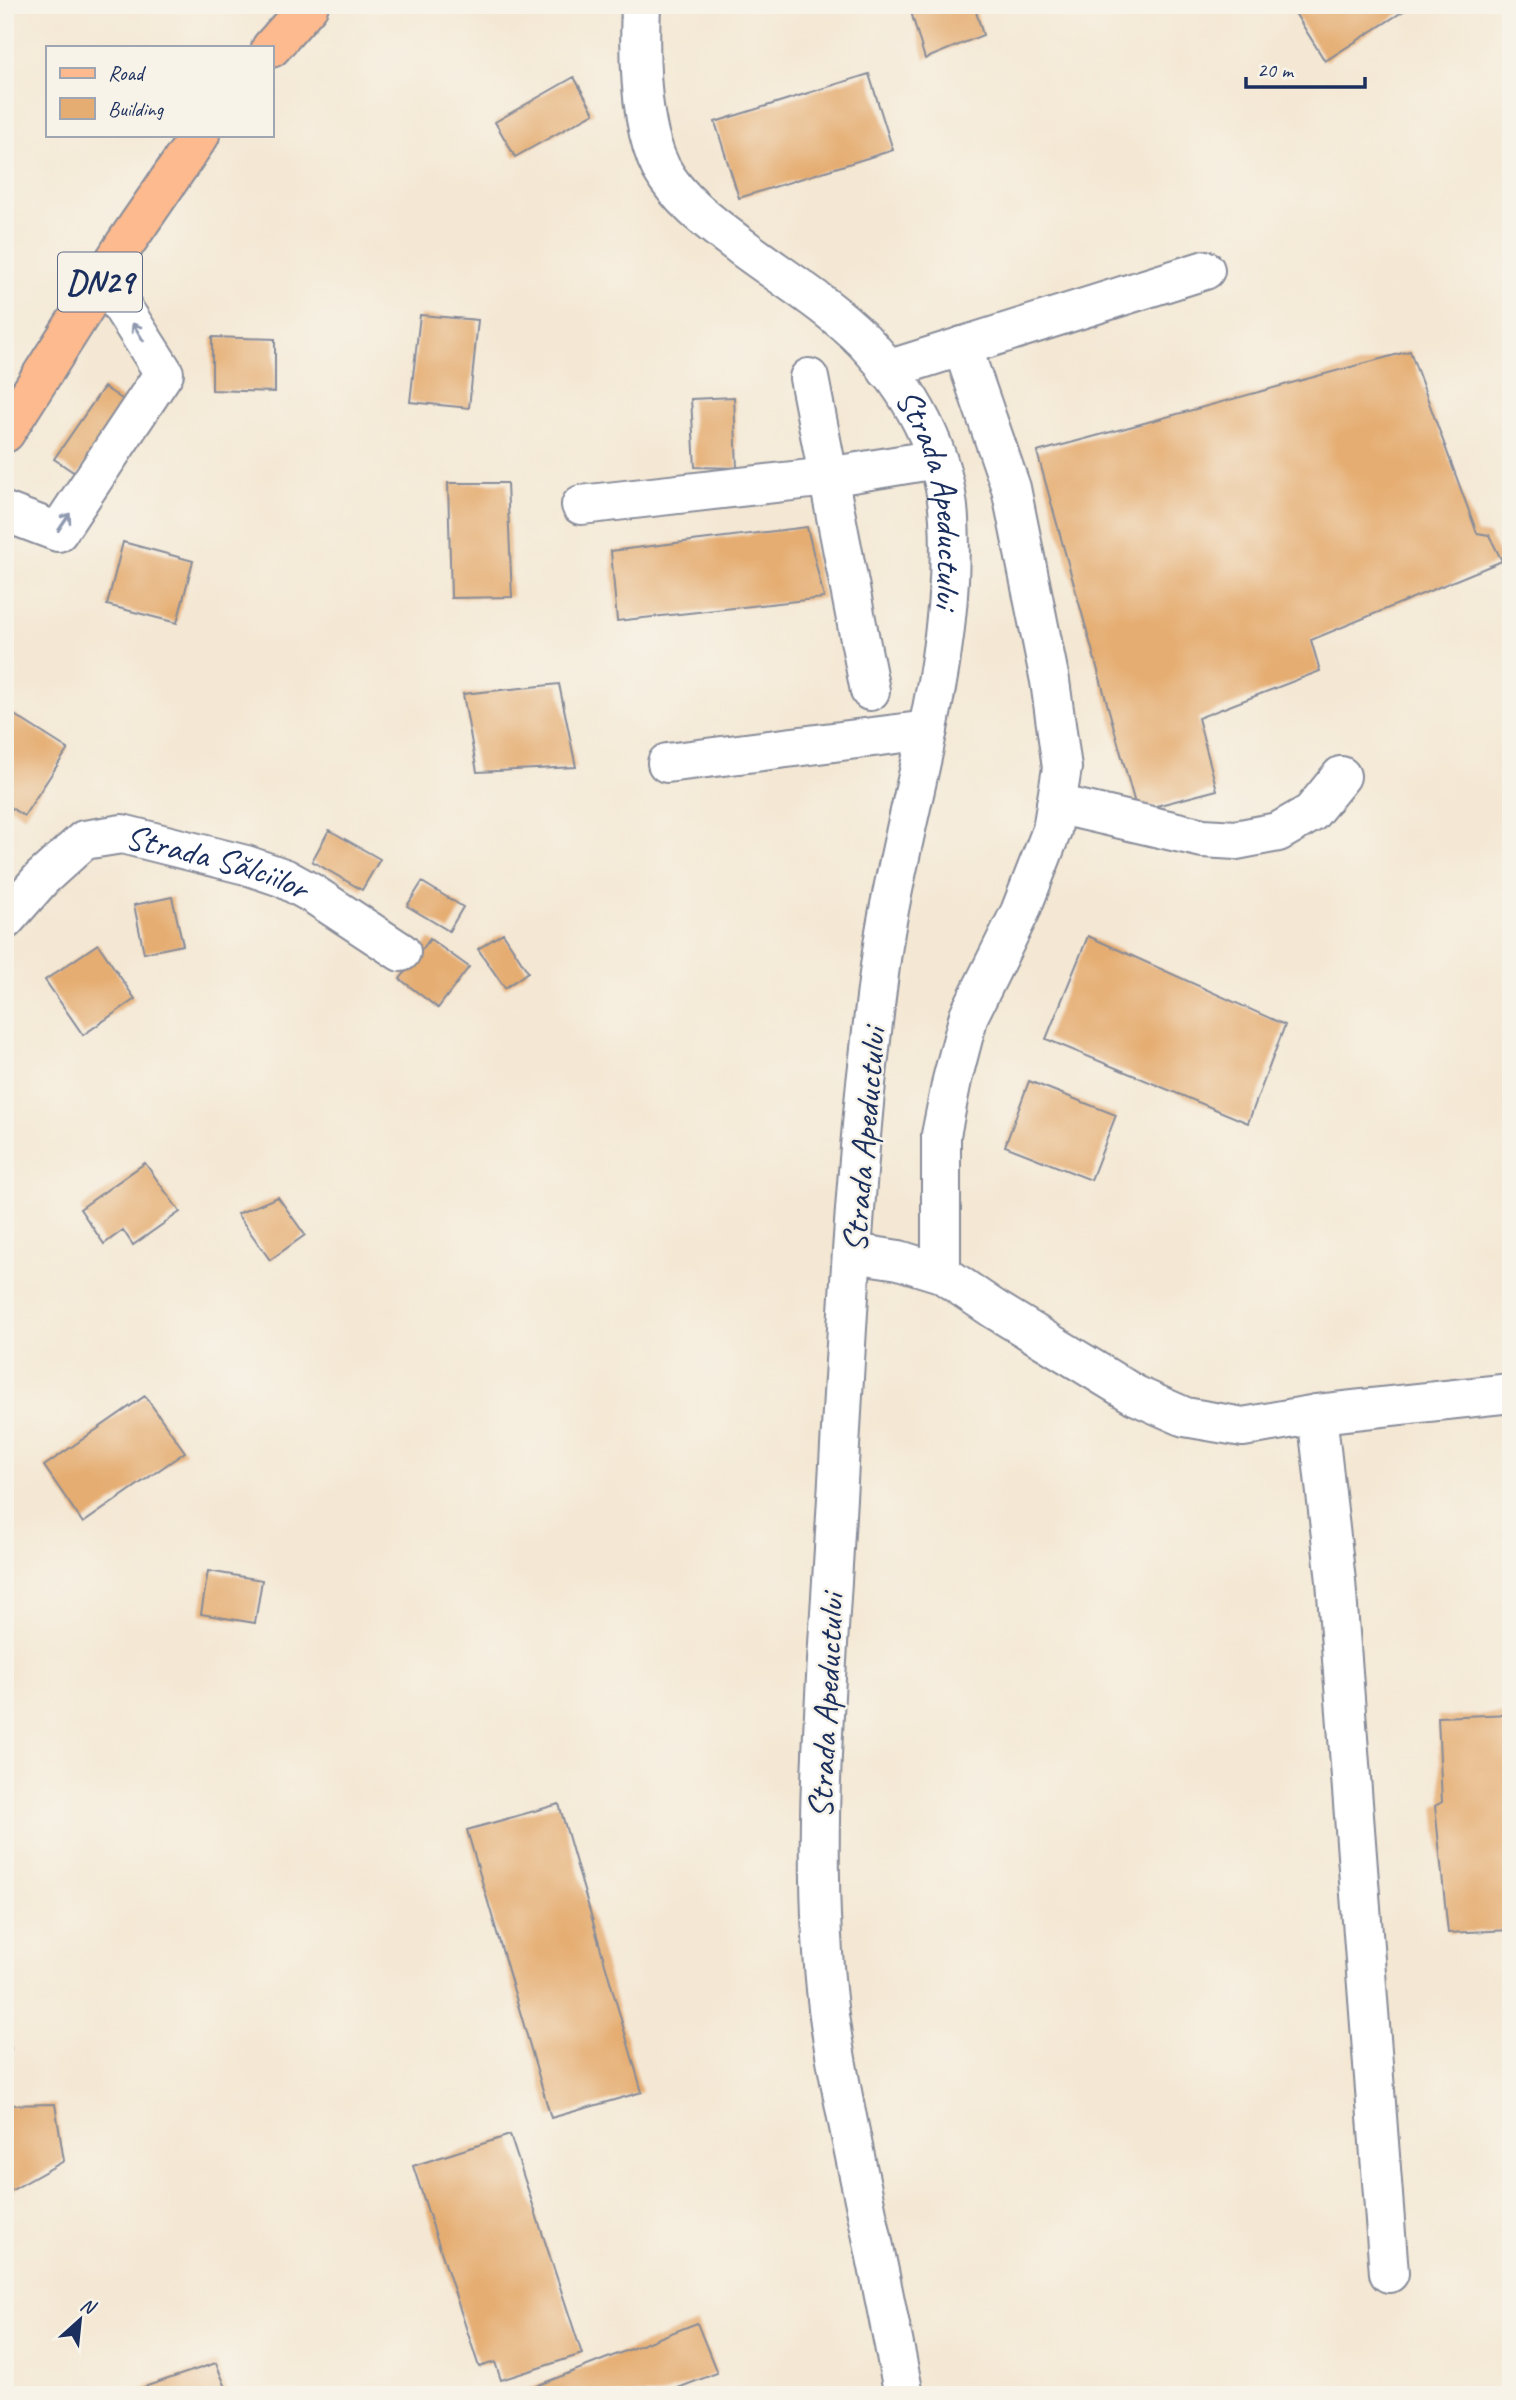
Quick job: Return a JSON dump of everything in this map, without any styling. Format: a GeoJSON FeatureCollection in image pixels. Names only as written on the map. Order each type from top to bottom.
{"type":"FeatureCollection","features":[{"type":"Feature","properties":{"kind":"main road"},"geometry":{"type":"LineString","coordinates":[[273,46],[309,5]]}},
{"type":"Feature","properties":{"kind":"main road","name":"DN29"},"geometry":{"type":"LineString","coordinates":[[5,433],[103,277],[199,136]]}},
{"type":"Feature","properties":{"kind":"street","name":"Strada Apeductului"},"geometry":{"type":"LineString","coordinates":[[642,5],[640,40],[643,91],[650,136],[661,168],[684,199],[714,226],[825,307],[864,341],[900,384],[925,425],[947,489],[950,547],[947,606],[928,730],[885,933],[866,1084],[819,1797],[828,2009],[839,2076],[904,2395]]}},
{"type":"Feature","properties":{"kind":"street"},"geometry":{"type":"LineString","coordinates":[[887,370],[1205,270]]}},
{"type":"Feature","properties":{"kind":"street"},"geometry":{"type":"LineString","coordinates":[[5,512],[58,532],[164,373],[103,277]]}},
{"type":"Feature","properties":{"kind":"street"},"geometry":{"type":"LineString","coordinates":[[940,1273],[941,1135],[952,1080],[969,1015],[1020,912],[1052,830],[1062,768],[1050,681],[1011,488],[962,346]]}},
{"type":"Feature","properties":{"kind":"street"},"geometry":{"type":"LineString","coordinates":[[809,378],[870,691]]}},
{"type":"Feature","properties":{"kind":"street"},"geometry":{"type":"LineString","coordinates":[[581,505],[828,477],[937,459]]}},
{"type":"Feature","properties":{"kind":"street"},"geometry":{"type":"LineString","coordinates":[[667,763],[928,730]]}},
{"type":"Feature","properties":{"kind":"street"},"geometry":{"type":"LineString","coordinates":[[1056,804],[1203,838],[1236,840],[1278,832],[1311,813],[1341,776]]}},
{"type":"Feature","properties":{"kind":"street","name":"Strada Sălciilor"},"geometry":{"type":"LineString","coordinates":[[5,920],[43,878],[84,840],[122,834],[246,865],[284,878],[401,952]]}},
{"type":"Feature","properties":{"kind":"street"},"geometry":{"type":"LineString","coordinates":[[853,1253],[899,1260],[940,1273],[1135,1395],[1185,1417],[1243,1427],[1317,1414],[1511,1393]]}},
{"type":"Feature","properties":{"kind":"street"},"geometry":{"type":"LineString","coordinates":[[1317,1414],[1336,1581],[1389,2273]]}},
{"type":"Feature","properties":{"kind":"building"},"geometry":{"type":"Polygon","coordinates":[[[909,5],[974,5],[983,35],[925,59],[909,5]]]}},
{"type":"Feature","properties":{"kind":"building"},"geometry":{"type":"Polygon","coordinates":[[[1290,5],[1413,5],[1325,61],[1290,5]]]}},
{"type":"Feature","properties":{"kind":"building"},"geometry":{"type":"Polygon","coordinates":[[[869,74],[893,150],[739,198],[715,122],[869,74]]]}},
{"type":"Feature","properties":{"kind":"building"},"geometry":{"type":"Polygon","coordinates":[[[574,77],[594,113],[515,157],[495,122],[574,77]]]}},
{"type":"Feature","properties":{"kind":"building"},"geometry":{"type":"Polygon","coordinates":[[[420,315],[478,320],[469,408],[410,402],[420,315]]]}},
{"type":"Feature","properties":{"kind":"building"},"geometry":{"type":"Polygon","coordinates":[[[212,337],[275,339],[275,392],[212,390],[212,337]]]}},
{"type":"Feature","properties":{"kind":"building"},"geometry":{"type":"Polygon","coordinates":[[[1410,351],[1477,533],[1489,535],[1502,561],[1311,640],[1320,671],[1198,718],[1217,790],[1137,811],[1037,452],[1410,351]]]}},
{"type":"Feature","properties":{"kind":"building"},"geometry":{"type":"Polygon","coordinates":[[[104,387],[128,403],[78,475],[54,459],[104,387]]]}},
{"type":"Feature","properties":{"kind":"building"},"geometry":{"type":"Polygon","coordinates":[[[734,397],[737,468],[695,467],[691,399],[734,397]]]}},
{"type":"Feature","properties":{"kind":"building"},"geometry":{"type":"Polygon","coordinates":[[[448,483],[507,483],[512,597],[451,598],[448,483]]]}},
{"type":"Feature","properties":{"kind":"building"},"geometry":{"type":"Polygon","coordinates":[[[807,527],[824,598],[617,621],[611,551],[807,527]]]}},
{"type":"Feature","properties":{"kind":"building"},"geometry":{"type":"Polygon","coordinates":[[[123,542],[193,561],[177,623],[107,605],[123,542]]]}},
{"type":"Feature","properties":{"kind":"building"},"geometry":{"type":"Polygon","coordinates":[[[559,684],[576,767],[477,772],[463,694],[559,684]]]}},
{"type":"Feature","properties":{"kind":"building"},"geometry":{"type":"Polygon","coordinates":[[[5,709],[68,749],[24,816],[5,804],[5,709]]]}},
{"type":"Feature","properties":{"kind":"building"},"geometry":{"type":"Polygon","coordinates":[[[329,830],[380,859],[362,890],[312,861],[329,830]]]}},
{"type":"Feature","properties":{"kind":"building"},"geometry":{"type":"Polygon","coordinates":[[[422,882],[463,907],[449,931],[407,906],[422,882]]]}},
{"type":"Feature","properties":{"kind":"building"},"geometry":{"type":"Polygon","coordinates":[[[172,897],[183,945],[144,953],[134,905],[172,897]]]}},
{"type":"Feature","properties":{"kind":"building"},"geometry":{"type":"Polygon","coordinates":[[[503,933],[528,972],[505,988],[478,949],[503,933]]]}},
{"type":"Feature","properties":{"kind":"building"},"geometry":{"type":"Polygon","coordinates":[[[1088,936],[1285,1025],[1248,1123],[1046,1039],[1088,936]]]}},
{"type":"Feature","properties":{"kind":"building"},"geometry":{"type":"Polygon","coordinates":[[[430,939],[469,967],[438,1008],[400,979],[430,939]]]}},
{"type":"Feature","properties":{"kind":"building"},"geometry":{"type":"Polygon","coordinates":[[[98,944],[135,999],[83,1035],[45,980],[98,944]]]}},
{"type":"Feature","properties":{"kind":"building"},"geometry":{"type":"Polygon","coordinates":[[[1029,1081],[1116,1115],[1091,1180],[1005,1146],[1029,1081]]]}},
{"type":"Feature","properties":{"kind":"building"},"geometry":{"type":"Polygon","coordinates":[[[145,1163],[180,1212],[133,1245],[123,1230],[104,1244],[80,1209],[145,1163]]]}},
{"type":"Feature","properties":{"kind":"building"},"geometry":{"type":"Polygon","coordinates":[[[278,1197],[305,1235],[270,1260],[237,1214],[278,1197]]]}},
{"type":"Feature","properties":{"kind":"building"},"geometry":{"type":"Polygon","coordinates":[[[145,1396],[185,1452],[83,1523],[44,1466],[145,1396]]]}},
{"type":"Feature","properties":{"kind":"building"},"geometry":{"type":"Polygon","coordinates":[[[208,1571],[262,1580],[255,1623],[201,1614],[208,1571]]]}},
{"type":"Feature","properties":{"kind":"building"},"geometry":{"type":"Polygon","coordinates":[[[1511,1714],[1511,1930],[1448,1933],[1435,1806],[1442,1802],[1438,1717],[1511,1714]]]}},
{"type":"Feature","properties":{"kind":"building"},"geometry":{"type":"Polygon","coordinates":[[[559,1804],[642,2092],[551,2118],[467,1830],[559,1804]]]}},
{"type":"Feature","properties":{"kind":"building"},"geometry":{"type":"Polygon","coordinates":[[[5,2034],[11,2049],[5,2052],[5,2034]]]}},
{"type":"Feature","properties":{"kind":"building"},"geometry":{"type":"Polygon","coordinates":[[[55,2104],[64,2161],[5,2194],[5,2105],[55,2104]]]}},
{"type":"Feature","properties":{"kind":"building"},"geometry":{"type":"Polygon","coordinates":[[[510,2135],[582,2354],[501,2380],[495,2362],[479,2367],[413,2166],[510,2135]]]}},
{"type":"Feature","properties":{"kind":"building"},"geometry":{"type":"Polygon","coordinates":[[[697,2323],[717,2373],[660,2395],[513,2395],[697,2323]]]}},
{"type":"Feature","properties":{"kind":"building"},"geometry":{"type":"Polygon","coordinates":[[[216,2363],[229,2395],[123,2395],[123,2394],[216,2363]]]}}]}
